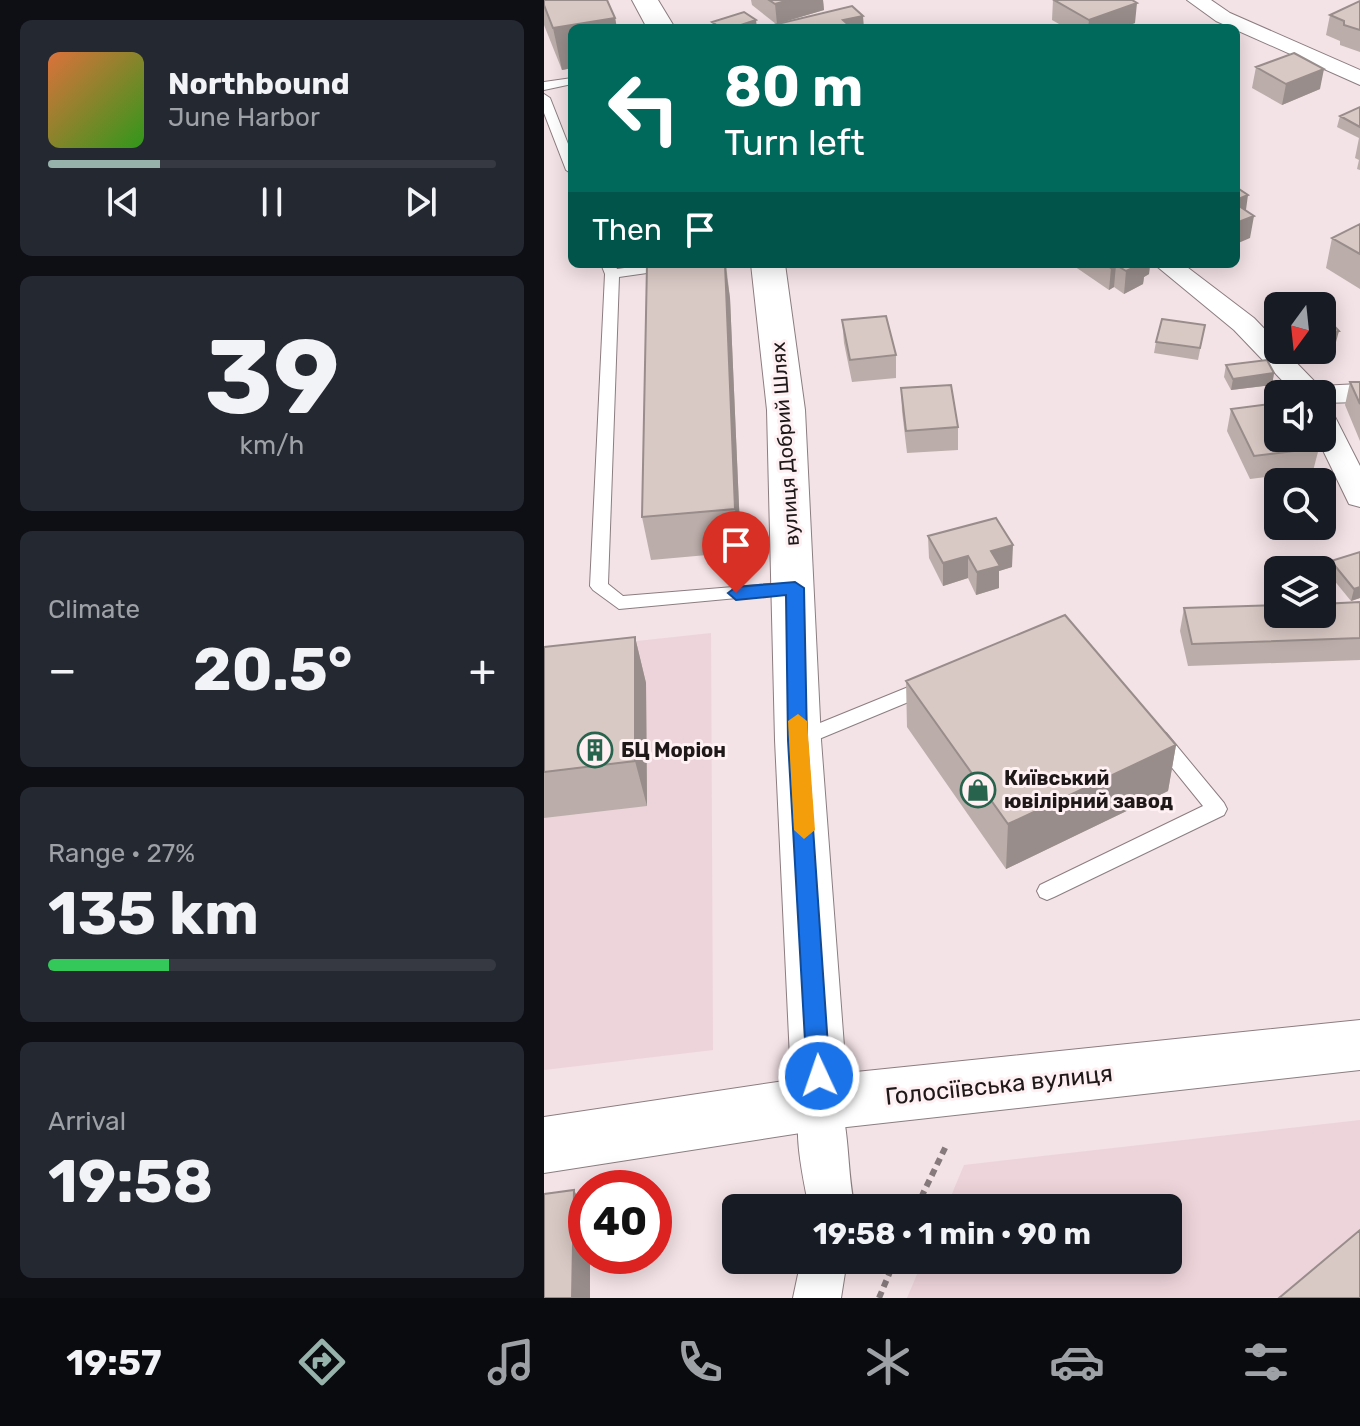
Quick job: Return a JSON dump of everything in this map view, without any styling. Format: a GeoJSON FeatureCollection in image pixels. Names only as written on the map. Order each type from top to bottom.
{"type":"FeatureCollection","features":[{"type":"Feature","properties":{"kind":"street"},"geometry":{"type":"LineString","coordinates":[[645,0],[659,24]]}},
{"type":"Feature","properties":{"kind":"street"},"geometry":{"type":"LineString","coordinates":[[1197,0],[1239,24]]}},
{"type":"Feature","properties":{"kind":"street"},"geometry":{"type":"LineString","coordinates":[[1240,25],[1360,78]]}},
{"type":"Feature","properties":{"kind":"street","name":"вулиця Добрий Шлях"},"geometry":{"type":"LineString","coordinates":[[768,268],[786,410],[795,588],[798,740],[820,1103]]}},
{"type":"Feature","properties":{"kind":"street"},"geometry":{"type":"LineString","coordinates":[[1172,268],[1244,324],[1298,380]]}},
{"type":"Feature","properties":{"kind":"street"},"geometry":{"type":"LineString","coordinates":[[1336,394],[1360,393]]}},
{"type":"Feature","properties":{"kind":"street"},"geometry":{"type":"LineString","coordinates":[[1336,447],[1360,497]]}},
{"type":"Feature","properties":{"kind":"street","name":"Голосіївська вулиця"},"geometry":{"type":"LineString","coordinates":[[544,1145],[820,1103],[1360,1045]]}},
{"type":"Feature","properties":{"kind":"street"},"geometry":{"type":"LineString","coordinates":[[820,1103],[829,1194]]}},
{"type":"Feature","properties":{"kind":"street"},"geometry":{"type":"LineString","coordinates":[[817,1298],[821,1274]]}},
{"type":"Feature","properties":{"kind":"lane"},"geometry":{"type":"LineString","coordinates":[[544,86],[568,82]]}},
{"type":"Feature","properties":{"kind":"lane"},"geometry":{"type":"LineString","coordinates":[[544,98],[568,160]]}},
{"type":"Feature","properties":{"kind":"lane"},"geometry":{"type":"LineString","coordinates":[[610,269],[599,586],[619,603],[795,588]]}},
{"type":"Feature","properties":{"kind":"lane"},"geometry":{"type":"LineString","coordinates":[[798,740],[940,681]]}},
{"type":"Feature","properties":{"kind":"lane"},"geometry":{"type":"LineString","coordinates":[[1047,891],[1217,809],[1148,725]]}},
{"type":"Feature","properties":{"kind":"path"},"geometry":{"type":"LineString","coordinates":[[923,1194],[946,1146]]}},
{"type":"Feature","properties":{"kind":"path"},"geometry":{"type":"LineString","coordinates":[[879,1298],[889,1274]]}},
{"type":"Feature","properties":{"kind":"shaded area"},"geometry":{"type":"Polygon","coordinates":[[[711,633],[713,1050],[544,1070],[544,651],[711,633]]]}},
{"type":"Feature","properties":{"kind":"shaded area"},"geometry":{"type":"Polygon","coordinates":[[[1360,1120],[1360,1298],[907,1298],[917,1274],[1182,1274],[1182,1194],[952,1194],[964,1165],[1360,1120]]]}},
{"type":"Feature","properties":{"kind":"building"},"geometry":{"type":"Polygon","coordinates":[[[544,0],[607,0],[615,18],[553,28],[544,0]]]}},
{"type":"Feature","properties":{"kind":"building"},"geometry":{"type":"Polygon","coordinates":[[[1054,0],[1132,0],[1137,3],[1089,20],[1054,0]]]}},
{"type":"Feature","properties":{"kind":"building"},"geometry":{"type":"Polygon","coordinates":[[[1360,1],[1360,30],[1344,25],[1344,21],[1330,15],[1360,1]]]}},
{"type":"Feature","properties":{"kind":"building"},"geometry":{"type":"Polygon","coordinates":[[[852,6],[863,16],[843,20],[848,24],[778,24],[852,6]]]}},
{"type":"Feature","properties":{"kind":"building"},"geometry":{"type":"Polygon","coordinates":[[[744,12],[756,20],[744,24],[712,22],[744,12]]]}},
{"type":"Feature","properties":{"kind":"building"},"geometry":{"type":"Polygon","coordinates":[[[1294,53],[1324,69],[1286,84],[1256,67],[1294,53]]]}},
{"type":"Feature","properties":{"kind":"building"},"geometry":{"type":"Polygon","coordinates":[[[1360,107],[1360,127],[1340,116],[1360,107]]]}},
{"type":"Feature","properties":{"kind":"building"},"geometry":{"type":"Polygon","coordinates":[[[1240,207],[1254,216],[1240,221],[1240,207]]]}},
{"type":"Feature","properties":{"kind":"building"},"geometry":{"type":"Polygon","coordinates":[[[1360,224],[1360,254],[1332,238],[1360,224]]]}},
{"type":"Feature","properties":{"kind":"building"},"geometry":{"type":"Polygon","coordinates":[[[647,268],[725,268],[735,509],[642,517],[647,268]]]}},
{"type":"Feature","properties":{"kind":"building"},"geometry":{"type":"Polygon","coordinates":[[[886,316],[896,355],[850,360],[842,320],[886,316]]]}},
{"type":"Feature","properties":{"kind":"building"},"geometry":{"type":"Polygon","coordinates":[[[1162,319],[1205,325],[1200,348],[1156,342],[1162,319]]]}},
{"type":"Feature","properties":{"kind":"building"},"geometry":{"type":"Polygon","coordinates":[[[1264,360],[1274,373],[1233,379],[1226,365],[1264,360]]]}},
{"type":"Feature","properties":{"kind":"building"},"geometry":{"type":"Polygon","coordinates":[[[1350,382],[1360,382],[1360,404],[1350,382]]]}},
{"type":"Feature","properties":{"kind":"building"},"geometry":{"type":"Polygon","coordinates":[[[951,385],[958,427],[906,431],[901,388],[951,385]]]}},
{"type":"Feature","properties":{"kind":"building"},"geometry":{"type":"Polygon","coordinates":[[[1264,405],[1264,452],[1286,452],[1254,456],[1231,409],[1264,405]]]}},
{"type":"Feature","properties":{"kind":"building"},"geometry":{"type":"Polygon","coordinates":[[[996,518],[1013,545],[991,551],[1000,566],[977,572],[968,556],[943,563],[928,536],[996,518]]]}},
{"type":"Feature","properties":{"kind":"building"},"geometry":{"type":"Polygon","coordinates":[[[1360,552],[1360,587],[1354,589],[1336,567],[1336,559],[1360,552]]]}},
{"type":"Feature","properties":{"kind":"building"},"geometry":{"type":"Polygon","coordinates":[[[1360,602],[1360,638],[1192,644],[1184,608],[1264,605],[1264,628],[1336,628],[1336,603],[1360,602]]]}},
{"type":"Feature","properties":{"kind":"building"},"geometry":{"type":"Polygon","coordinates":[[[1065,615],[1176,745],[1008,824],[906,681],[1065,615]]]}},
{"type":"Feature","properties":{"kind":"building"},"geometry":{"type":"Polygon","coordinates":[[[635,637],[635,761],[544,772],[544,647],[635,637]]]}},
{"type":"Feature","properties":{"kind":"building"},"geometry":{"type":"Polygon","coordinates":[[[568,1191],[568,1274],[572,1274],[572,1298],[544,1298],[544,1194],[568,1191]]]}},
{"type":"Feature","properties":{"kind":"building"},"geometry":{"type":"Polygon","coordinates":[[[1360,1230],[1360,1298],[1279,1298],[1360,1230]]]}},
{"type":"Feature","properties":{"kind":"slow traffic"},"geometry":{"type":"LineString","coordinates":[[798,721],[804,830]]}},
{"type":"Feature","properties":{"kind":"place","name":"БЦ Моріон"},"geometry":{"type":"Point","coordinates":[595,750]}},
{"type":"Feature","properties":{"kind":"place","name":"Київський ювілірний завод"},"geometry":{"type":"Point","coordinates":[978,790]}},
{"type":"Feature","properties":{"kind":"route"},"geometry":{"type":"LineString","coordinates":[[736,593],[795,588],[798,740],[819,1076]]}}]}
